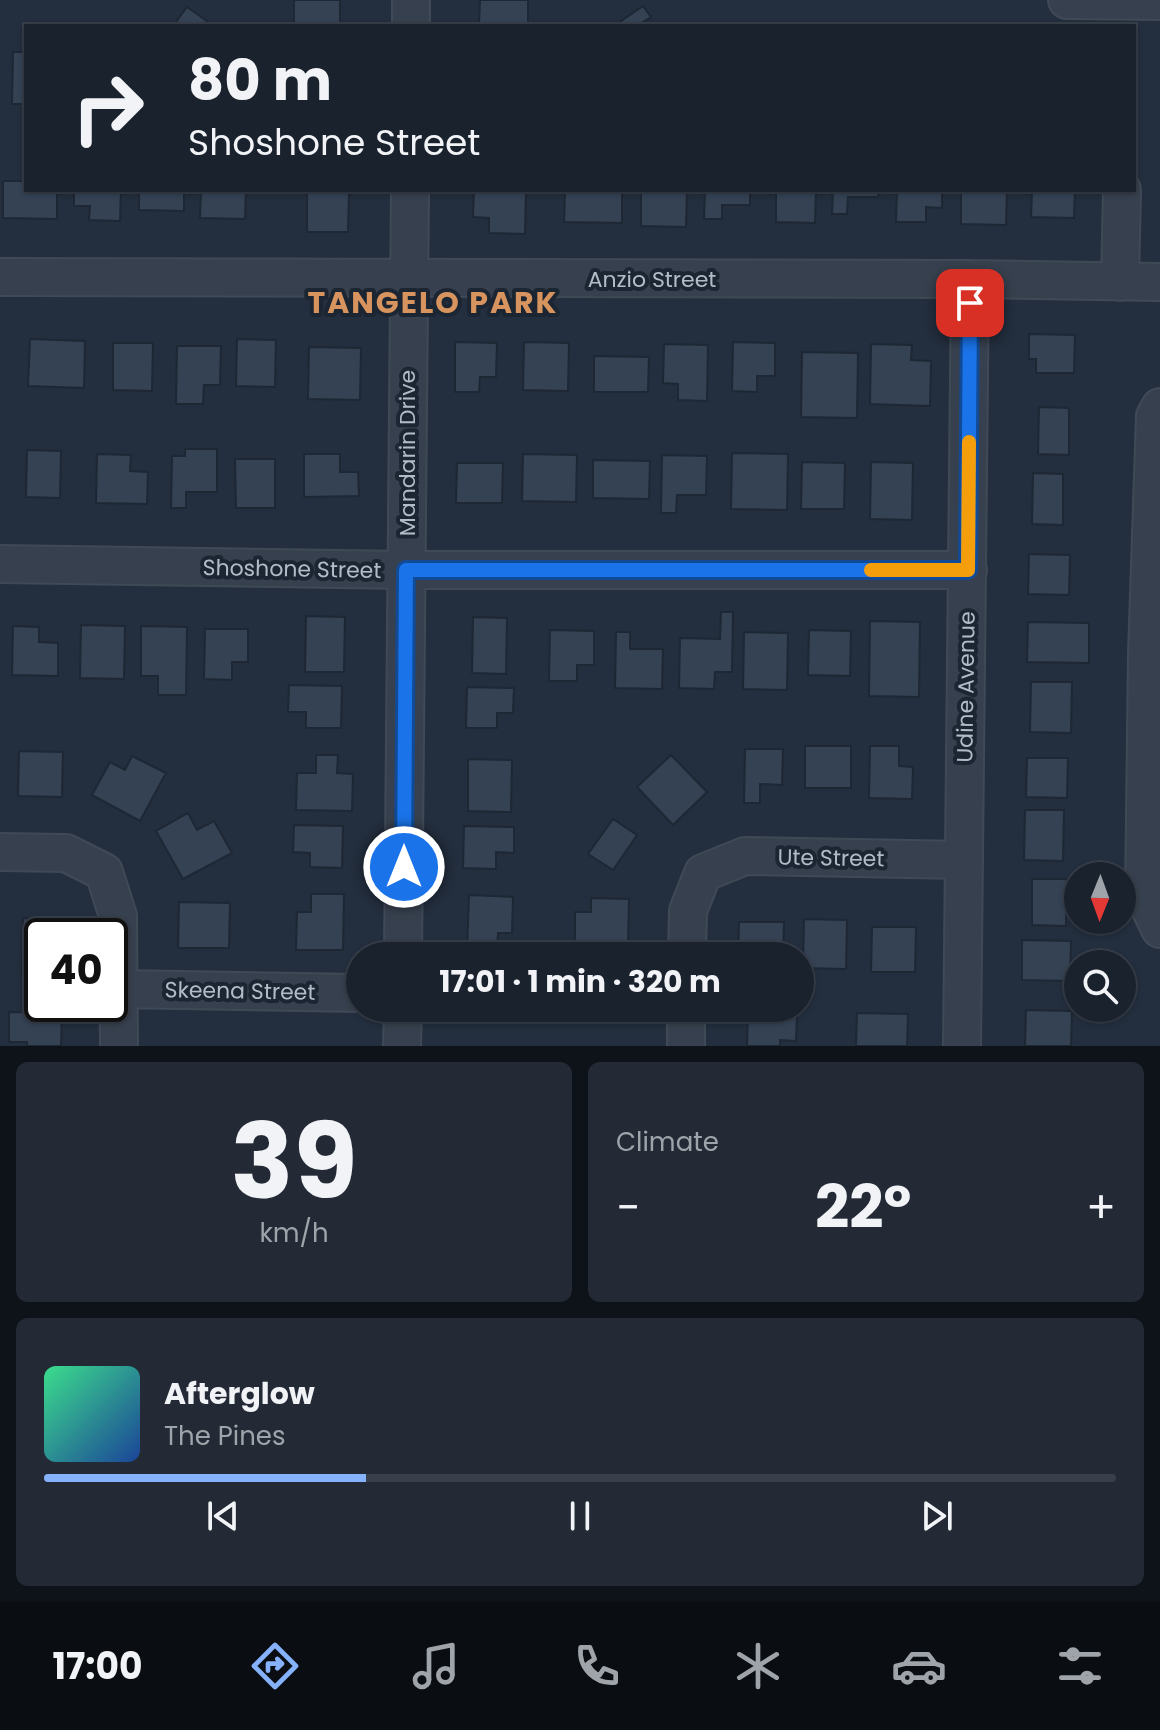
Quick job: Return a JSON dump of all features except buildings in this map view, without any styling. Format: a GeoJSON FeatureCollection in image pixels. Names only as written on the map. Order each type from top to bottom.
{"type":"FeatureCollection","features":[{"type":"Feature","properties":{"kind":"street"},"geometry":{"type":"LineString","coordinates":[[411,0],[411,24]]}},
{"type":"Feature","properties":{"kind":"street"},"geometry":{"type":"LineString","coordinates":[[1067,0],[1160,1]]}},
{"type":"Feature","properties":{"kind":"street"},"geometry":{"type":"LineString","coordinates":[[1124,24],[1125,1]]}},
{"type":"Feature","properties":{"kind":"street","name":"Mandarin Drive"},"geometry":{"type":"LineString","coordinates":[[403,942],[410,192]]}},
{"type":"Feature","properties":{"kind":"street"},"geometry":{"type":"LineString","coordinates":[[1120,282],[1122,192]]}},
{"type":"Feature","properties":{"kind":"street","name":"Anzio Street"},"geometry":{"type":"LineString","coordinates":[[0,277],[1160,282]]}},
{"type":"Feature","properties":{"kind":"street","name":"Udine Avenue"},"geometry":{"type":"LineString","coordinates":[[962,1046],[970,279]]}},
{"type":"Feature","properties":{"kind":"street"},"geometry":{"type":"LineString","coordinates":[[1160,407],[1155,416],[1154,654],[1144,896],[1160,929]]}},
{"type":"Feature","properties":{"kind":"street","name":"Shoshone Street"},"geometry":{"type":"LineString","coordinates":[[0,564],[406,570],[968,570]]}},
{"type":"Feature","properties":{"kind":"street"},"geometry":{"type":"LineString","coordinates":[[0,852],[66,853],[104,872],[118,918]]}},
{"type":"Feature","properties":{"kind":"street","name":"Ute Street"},"geometry":{"type":"LineString","coordinates":[[687,942],[688,911],[703,873],[745,856],[963,860]]}},
{"type":"Feature","properties":{"kind":"street","name":"Skeena Street"},"geometry":{"type":"LineString","coordinates":[[128,989],[346,993]]}},
{"type":"Feature","properties":{"kind":"street"},"geometry":{"type":"LineString","coordinates":[[119,1022],[119,1046]]}},
{"type":"Feature","properties":{"kind":"street"},"geometry":{"type":"LineString","coordinates":[[402,1046],[403,1022]]}},
{"type":"Feature","properties":{"kind":"street"},"geometry":{"type":"LineString","coordinates":[[686,1022],[686,1046]]}},
{"type":"Feature","properties":{"kind":"slow traffic"},"geometry":{"type":"LineString","coordinates":[[871,570],[968,570],[969,442]]}},
{"type":"Feature","properties":{"kind":"district","name":"TANGELO PARK"},"geometry":{"type":"Point","coordinates":[433,302]}},
{"type":"Feature","properties":{"kind":"route"},"geometry":{"type":"LineString","coordinates":[[404,867],[406,570],[968,570],[970,303]]}}]}
